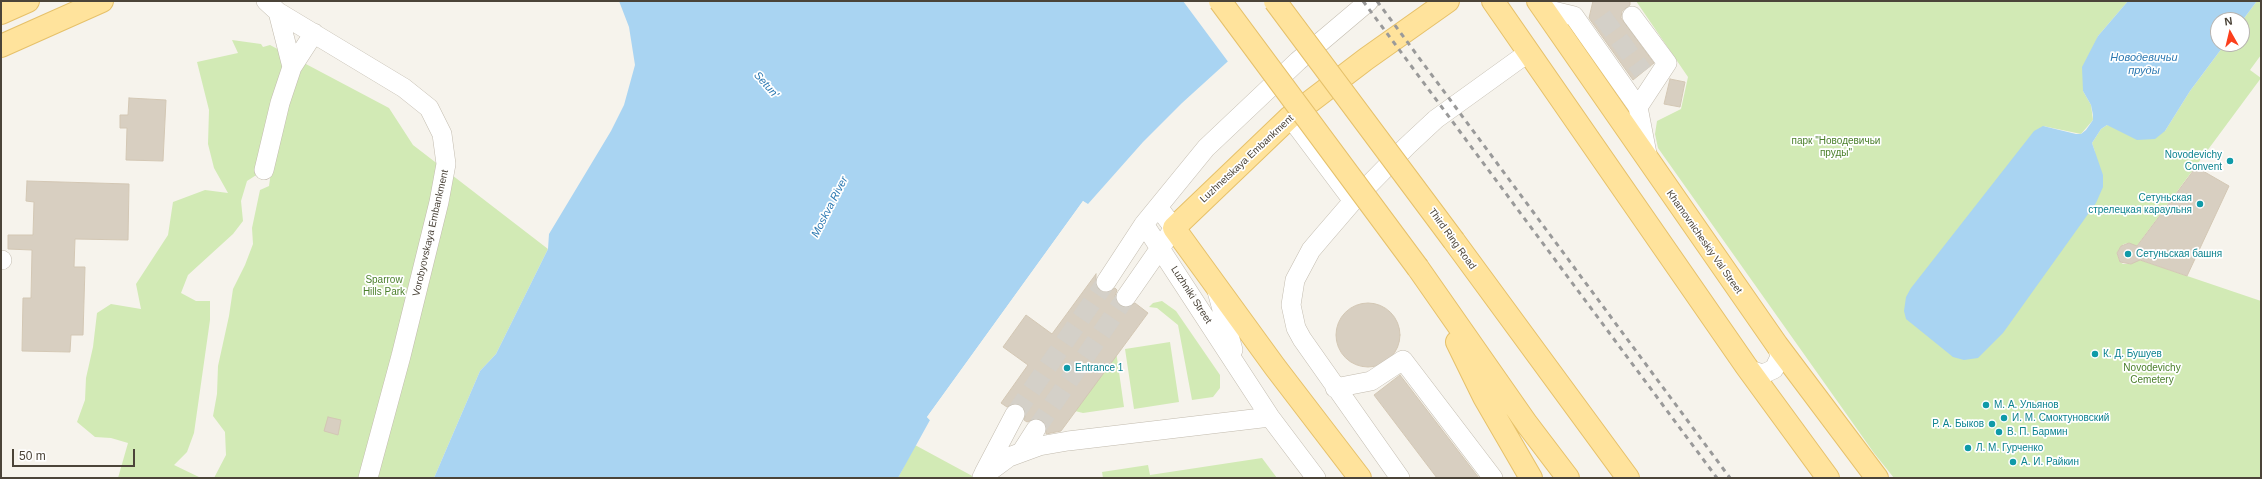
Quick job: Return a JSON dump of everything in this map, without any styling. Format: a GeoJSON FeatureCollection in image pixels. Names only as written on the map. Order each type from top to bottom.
{"type":"FeatureCollection","features":[{"type":"Feature","properties":{"kind":"main road"},"geometry":{"type":"LineString","coordinates":[[1,13],[28,1]]}},
{"type":"Feature","properties":{"kind":"main road"},"geometry":{"type":"LineString","coordinates":[[1,46],[102,1]]}},
{"type":"Feature","properties":{"kind":"main road"},"geometry":{"type":"LineString","coordinates":[[1220,1],[1427,280],[1527,424],[1568,478]]}},
{"type":"Feature","properties":{"kind":"main road","name":"Third Ring Road"},"geometry":{"type":"LineString","coordinates":[[1275,1],[1628,478]]}},
{"type":"Feature","properties":{"kind":"main road","name":"Luzhnetskaya Embankment"},"geometry":{"type":"LineString","coordinates":[[1174,228],[1290,117],[1366,59],[1448,1]]}},
{"type":"Feature","properties":{"kind":"main road"},"geometry":{"type":"LineString","coordinates":[[1493,1],[1746,366],[1828,478]]}},
{"type":"Feature","properties":{"kind":"main road","name":"Khamovnicheskiy Val Street"},"geometry":{"type":"LineString","coordinates":[[1539,3],[1777,345],[1876,478]]}},
{"type":"Feature","properties":{"kind":"main road"},"geometry":{"type":"LineString","coordinates":[[1174,228],[1275,367],[1360,478]]}},
{"type":"Feature","properties":{"kind":"main road"},"geometry":{"type":"LineString","coordinates":[[1427,280],[1484,397],[1531,478]]}},
{"type":"Feature","properties":{"kind":"street"},"geometry":{"type":"LineString","coordinates":[[1106,282],[1144,224],[1206,148],[1298,61],[1369,1]]}},
{"type":"Feature","properties":{"kind":"street"},"geometry":{"type":"LineString","coordinates":[[1539,3],[1549,10],[1582,16],[1638,108],[1650,164]]}},
{"type":"Feature","properties":{"kind":"street"},"geometry":{"type":"LineString","coordinates":[[272,6],[292,67]]}},
{"type":"Feature","properties":{"kind":"street","name":"Vorobyovskaya Embankment"},"geometry":{"type":"LineString","coordinates":[[272,6],[404,88],[429,108],[442,134],[446,164],[439,202],[402,356],[368,478]]}},
{"type":"Feature","properties":{"kind":"street"},"geometry":{"type":"LineString","coordinates":[[1632,16],[1667,63],[1648,79],[1638,108]]}},
{"type":"Feature","properties":{"kind":"street"},"geometry":{"type":"LineString","coordinates":[[264,170],[279,110],[292,67],[314,32]]}},
{"type":"Feature","properties":{"kind":"street"},"geometry":{"type":"LineString","coordinates":[[1400,478],[1335,388],[1296,328],[1291,305],[1292,292],[1301,268],[1312,250],[1353,201],[1436,119],[1529,52]]}},
{"type":"Feature","properties":{"kind":"street"},"geometry":{"type":"LineString","coordinates":[[1290,117],[1353,201]]}},
{"type":"Feature","properties":{"kind":"street"},"geometry":{"type":"LineString","coordinates":[[1158,207],[1174,228]]}},
{"type":"Feature","properties":{"kind":"street","name":"Luzhniki Street"},"geometry":{"type":"LineString","coordinates":[[1144,224],[1270,417],[1316,478]]}},
{"type":"Feature","properties":{"kind":"street","name":"Luzhnetskaya Embankment"},"geometry":{"type":"LineString","coordinates":[[1126,297],[1161,249],[1174,228]]}},
{"type":"Feature","properties":{"kind":"street","name":"Luzhniki Street"},"geometry":{"type":"LineString","coordinates":[[1216,285],[1237,367]]}},
{"type":"Feature","properties":{"kind":"street"},"geometry":{"type":"LineString","coordinates":[[1746,366],[1750,370],[1763,374],[1774,369],[1780,357],[1777,345]]}},
{"type":"Feature","properties":{"kind":"street"},"geometry":{"type":"LineString","coordinates":[[1335,388],[1371,381],[1403,360],[1493,478]]}},
{"type":"Feature","properties":{"kind":"street"},"geometry":{"type":"LineString","coordinates":[[982,478],[1015,414]]}},
{"type":"Feature","properties":{"kind":"street"},"geometry":{"type":"LineString","coordinates":[[982,478],[1009,456],[1022,451],[1068,440],[1270,417]]}},
{"type":"Feature","properties":{"kind":"street"},"geometry":{"type":"LineString","coordinates":[[1022,451],[1036,429]]}},
{"type":"Feature","properties":{"kind":"green space","name":"парк \"Новодевичьи пруды\""},"geometry":{"type":"Polygon","coordinates":[[[1636,1],[2128,1],[2098,36],[2083,91],[2091,105],[2093,120],[2081,134],[2043,126],[2095,152],[2092,143],[2101,129],[2107,125],[2165,131],[2190,91],[2219,52],[2250,52],[2250,12],[2249,12],[2257,1],[2261,1],[2261,55],[2250,70],[2261,78],[2136,247],[2129,243],[2124,244],[2117,253],[2120,262],[2123,264],[2131,264],[2137,259],[2261,301],[2261,478],[1894,478],[1874,453],[1658,148],[1655,134],[1657,121],[1681,109],[1688,77],[1636,1]]]}},
{"type":"Feature","properties":{"kind":"green space","name":"Sparrow Hills Park"},"geometry":{"type":"Polygon","coordinates":[[[232,40],[261,44],[263,47],[270,45],[389,108],[413,145],[548,249],[496,354],[480,371],[434,478],[214,478],[226,455],[225,432],[213,416],[217,394],[218,366],[229,316],[233,289],[245,265],[253,244],[252,228],[260,190],[269,186],[271,172],[261,172],[247,181],[241,201],[243,221],[233,234],[188,275],[181,293],[196,301],[210,301],[210,320],[194,433],[187,452],[174,465],[201,478],[118,478],[128,443],[111,438],[95,437],[77,422],[85,400],[86,378],[93,347],[97,313],[111,304],[141,309],[136,284],[168,235],[173,202],[205,190],[228,193],[214,168],[208,144],[209,110],[197,62],[238,53],[232,40]]]}},
{"type":"Feature","properties":{"kind":"green space"},"geometry":{"type":"Polygon","coordinates":[[[1162,301],[1176,311],[1220,375],[1220,388],[1213,397],[1192,400],[1178,325],[1157,308],[1149,307],[1153,303],[1162,301]]]}},
{"type":"Feature","properties":{"kind":"green space"},"geometry":{"type":"Polygon","coordinates":[[[1170,342],[1179,402],[1134,409],[1125,349],[1170,342]]]}},
{"type":"Feature","properties":{"kind":"green space"},"geometry":{"type":"Polygon","coordinates":[[[1116,351],[1124,407],[1083,413],[1075,411],[1116,351]]]}},
{"type":"Feature","properties":{"kind":"green space"},"geometry":{"type":"Polygon","coordinates":[[[915,445],[976,478],[898,478],[915,445]]]}},
{"type":"Feature","properties":{"kind":"green space"},"geometry":{"type":"Polygon","coordinates":[[[1262,458],[1277,478],[1103,478],[1102,472],[1148,465],[1150,475],[1262,458]]]}},
{"type":"Feature","properties":{"kind":"water"},"geometry":{"type":"Polygon","coordinates":[[[619,1],[1287,1],[1231,47],[1236,54],[1182,103],[1143,142],[1088,204],[1083,201],[927,417],[930,420],[898,478],[434,478],[480,371],[496,354],[548,249],[549,234],[611,131],[624,105],[635,65],[629,27],[619,1]]]}},
{"type":"Feature","properties":{"kind":"water","name":"Новодевичьи пруды"},"geometry":{"type":"Polygon","coordinates":[[[2128,1],[2257,1],[2249,12],[2210,12],[2210,52],[2219,52],[2190,91],[2165,131],[2155,139],[2137,140],[2107,125],[2101,129],[2092,143],[2103,175],[2103,187],[2096,203],[2003,333],[1978,358],[1964,360],[1953,357],[1906,319],[1904,311],[1906,297],[1911,288],[2034,131],[2043,126],[2076,134],[2081,134],[2086,130],[2093,120],[2093,115],[2091,105],[2083,91],[2082,67],[2098,36],[2128,1]]]}},
{"type":"Feature","properties":{"kind":"pier"},"geometry":{"type":"Polygon","coordinates":[[[1183,1],[1289,1],[1233,48],[1238,55],[1229,63],[1183,1]]]}},
{"type":"Feature","properties":{"kind":"pier"},"geometry":{"type":"Polygon","coordinates":[[[1083,201],[1089,206],[1083,204],[930,417],[932,420],[930,420],[927,417],[1083,201]]]}},
{"type":"Feature","properties":{"kind":"building"},"geometry":{"type":"Polygon","coordinates":[[[1593,1],[1630,1],[1630,5],[1622,11],[1621,18],[1654,63],[1633,80],[1589,18],[1593,1]]]}},
{"type":"Feature","properties":{"kind":"building"},"geometry":{"type":"Polygon","coordinates":[[[1670,79],[1685,82],[1680,107],[1664,104],[1670,79]]]}},
{"type":"Feature","properties":{"kind":"building"},"geometry":{"type":"Polygon","coordinates":[[[129,98],[166,100],[163,161],[126,160],[127,128],[120,128],[120,115],[128,115],[129,98]]]}},
{"type":"Feature","properties":{"kind":"building","name":"Сетуньская стрелецкая караульня"},"geometry":{"type":"Polygon","coordinates":[[[2196,167],[2229,186],[2187,276],[2140,260],[2131,264],[2120,262],[2117,253],[2121,246],[2129,243],[2137,246],[2196,167]]]}},
{"type":"Feature","properties":{"kind":"building"},"geometry":{"type":"Polygon","coordinates":[[[27,181],[129,184],[128,240],[75,239],[74,267],[85,267],[83,335],[71,335],[70,352],[22,351],[23,298],[31,298],[32,250],[8,249],[8,235],[33,235],[34,202],[26,201],[27,181]]]}},
{"type":"Feature","properties":{"kind":"building","name":"Entrance 1"},"geometry":{"type":"Polygon","coordinates":[[[1096,274],[1096,287],[1100,291],[1106,293],[1115,288],[1117,290],[1115,296],[1119,306],[1125,308],[1135,303],[1148,313],[1061,431],[1046,434],[1046,424],[1042,420],[1036,418],[1027,422],[1024,420],[1026,413],[1020,404],[1014,403],[1007,407],[1001,403],[1028,365],[1003,347],[1026,315],[1052,334],[1096,274]]]}},
{"type":"Feature","properties":{"kind":"building"},"geometry":{"type":"Polygon","coordinates":[[[1368,303],[1386,309],[1394,317],[1400,335],[1394,353],[1386,361],[1368,367],[1350,361],[1342,353],[1336,335],[1342,317],[1350,309],[1368,303]]]}},
{"type":"Feature","properties":{"kind":"building"},"geometry":{"type":"Polygon","coordinates":[[[1400,375],[1479,478],[1437,478],[1374,395],[1400,375]]]}},
{"type":"Feature","properties":{"kind":"building"},"geometry":{"type":"Polygon","coordinates":[[[328,417],[341,420],[338,435],[324,431],[328,417]]]}},
{"type":"Feature","properties":{"kind":"tunnel"},"geometry":{"type":"LineString","coordinates":[[1602,16],[1643,72]]}},
{"type":"Feature","properties":{"kind":"tunnel"},"geometry":{"type":"LineString","coordinates":[[1015,414],[1106,282]]}},
{"type":"Feature","properties":{"kind":"tunnel"},"geometry":{"type":"LineString","coordinates":[[1036,429],[1126,297]]}},
{"type":"Feature","properties":{"kind":"railway"},"geometry":{"type":"LineString","coordinates":[[1363,1],[1717,478]]}},
{"type":"Feature","properties":{"kind":"railway"},"geometry":{"type":"LineString","coordinates":[[1377,1],[1730,478]]}},
{"type":"Feature","properties":{"kind":"place","name":"Novodevichy Convent"},"geometry":{"type":"Point","coordinates":[2230,161]}},
{"type":"Feature","properties":{"kind":"place","name":"Сетуньская стрелецкая караульня"},"geometry":{"type":"Point","coordinates":[2200,204]}},
{"type":"Feature","properties":{"kind":"place","name":"Сетуньская башня"},"geometry":{"type":"Point","coordinates":[2128,254]}},
{"type":"Feature","properties":{"kind":"place","name":"К. Д. Бушуев"},"geometry":{"type":"Point","coordinates":[2095,354]}},
{"type":"Feature","properties":{"kind":"place","name":"Entrance 1"},"geometry":{"type":"Point","coordinates":[1067,368]}},
{"type":"Feature","properties":{"kind":"place","name":"М. А. Ульянов"},"geometry":{"type":"Point","coordinates":[1986,405]}},
{"type":"Feature","properties":{"kind":"place","name":"И. М. Смоктуновский"},"geometry":{"type":"Point","coordinates":[2004,418]}},
{"type":"Feature","properties":{"kind":"place","name":"Р. А. Быков"},"geometry":{"type":"Point","coordinates":[1992,424]}},
{"type":"Feature","properties":{"kind":"place","name":"В. П. Бармин"},"geometry":{"type":"Point","coordinates":[1999,432]}},
{"type":"Feature","properties":{"kind":"place","name":"Л. М. Гурченко"},"geometry":{"type":"Point","coordinates":[1968,448]}},
{"type":"Feature","properties":{"kind":"place","name":"А. И. Райкин"},"geometry":{"type":"Point","coordinates":[2013,462]}},
{"type":"Feature","properties":{"kind":"water label","name":"Setun'"},"geometry":{"type":"Point","coordinates":[766,85]}},
{"type":"Feature","properties":{"kind":"water label","name":"Moskva River"},"geometry":{"type":"Point","coordinates":[830,207]}},
{"type":"Feature","properties":{"kind":"park label","name":"Novodevichy Cemetery"},"geometry":{"type":"Point","coordinates":[2152,374]}}]}
